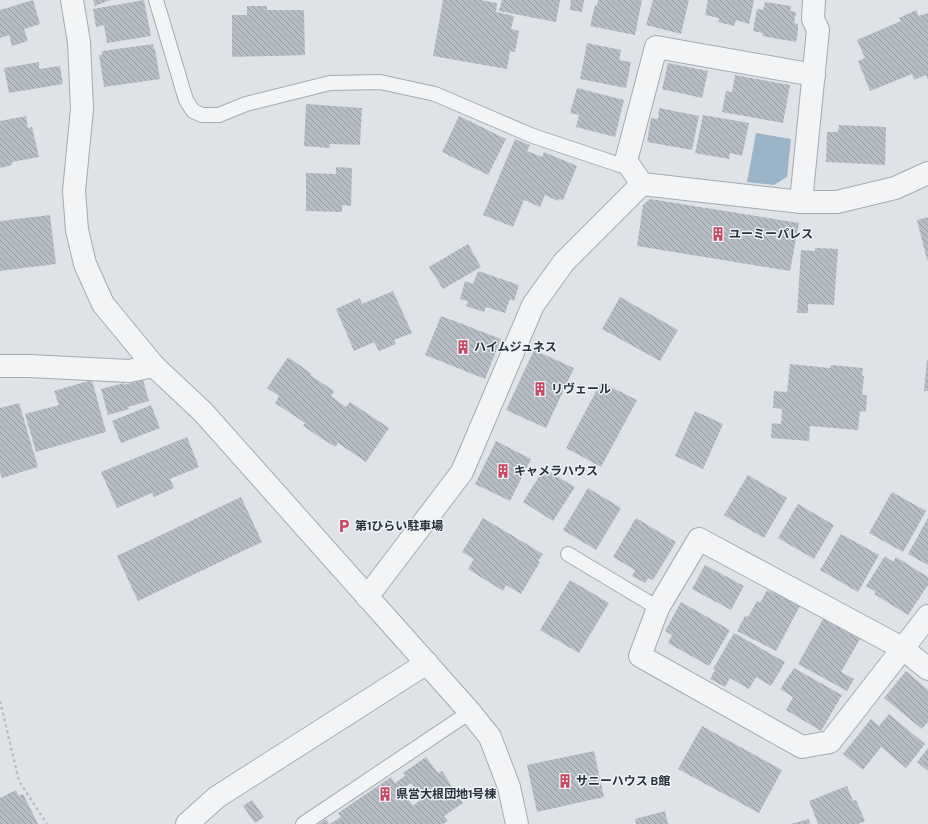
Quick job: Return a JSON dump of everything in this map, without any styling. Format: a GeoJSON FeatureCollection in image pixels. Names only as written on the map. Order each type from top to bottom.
{"type":"FeatureCollection","features":[{"type":"Feature","properties":{"kind":"street"},"geometry":{"type":"LineString","coordinates":[[72,0],[79,42],[82,109],[74,191],[79,237],[85,264],[103,304],[154,366],[203,412],[427,663],[490,737],[509,787],[517,824]]}},
{"type":"Feature","properties":{"kind":"street"},"geometry":{"type":"LineString","coordinates":[[801,202],[818,30],[813,19],[814,0]]}},
{"type":"Feature","properties":{"kind":"street"},"geometry":{"type":"LineString","coordinates":[[814,75],[656,47],[626,161],[642,184],[801,202],[837,202],[895,188],[928,173]]}},
{"type":"Feature","properties":{"kind":"street"},"geometry":{"type":"LineString","coordinates":[[367,597],[462,472],[533,306],[564,262],[642,184]]}},
{"type":"Feature","properties":{"kind":"street"},"geometry":{"type":"LineString","coordinates":[[0,366],[129,371],[154,366]]}},
{"type":"Feature","properties":{"kind":"street"},"geometry":{"type":"LineString","coordinates":[[928,616],[902,648],[830,742],[802,747],[640,656],[658,608],[699,540],[902,648],[928,669]]}},
{"type":"Feature","properties":{"kind":"street"},"geometry":{"type":"LineString","coordinates":[[187,824],[217,797],[427,663]]}},
{"type":"Feature","properties":{"kind":"lane"},"geometry":{"type":"LineString","coordinates":[[156,0],[186,100],[193,111],[202,115],[218,115],[246,104],[330,83],[380,82],[435,94],[533,136],[620,165],[626,161]]}},
{"type":"Feature","properties":{"kind":"lane"},"geometry":{"type":"LineString","coordinates":[[568,554],[658,608]]}},
{"type":"Feature","properties":{"kind":"lane"},"geometry":{"type":"LineString","coordinates":[[303,824],[470,712]]}},
{"type":"Feature","properties":{"kind":"path"},"geometry":{"type":"LineString","coordinates":[[0,700],[19,782],[47,824]]}},
{"type":"Feature","properties":{"kind":"water"},"geometry":{"type":"Polygon","coordinates":[[[756,133],[791,139],[787,177],[774,185],[747,182],[756,133]]]}},
{"type":"Feature","properties":{"kind":"building"},"geometry":{"type":"Polygon","coordinates":[[[33,0],[40,24],[24,29],[28,41],[12,46],[9,35],[0,38],[0,10],[33,0]]]}},
{"type":"Feature","properties":{"kind":"building"},"geometry":{"type":"Polygon","coordinates":[[[93,0],[110,0],[95,6],[93,0]]]}},
{"type":"Feature","properties":{"kind":"building"},"geometry":{"type":"Polygon","coordinates":[[[144,0],[151,36],[107,43],[104,25],[96,27],[93,9],[144,0]]]}},
{"type":"Feature","properties":{"kind":"building"},"geometry":{"type":"Polygon","coordinates":[[[443,0],[480,0],[497,3],[496,12],[514,16],[511,29],[519,31],[515,52],[510,51],[507,69],[433,56],[443,0]]]}},
{"type":"Feature","properties":{"kind":"building"},"geometry":{"type":"Polygon","coordinates":[[[502,0],[560,0],[556,22],[499,11],[502,0]]]}},
{"type":"Feature","properties":{"kind":"building"},"geometry":{"type":"Polygon","coordinates":[[[571,0],[584,0],[582,12],[570,10],[571,0]]]}},
{"type":"Feature","properties":{"kind":"building"},"geometry":{"type":"Polygon","coordinates":[[[598,0],[642,0],[635,35],[590,26],[595,5],[597,6],[598,0]]]}},
{"type":"Feature","properties":{"kind":"building"},"geometry":{"type":"Polygon","coordinates":[[[653,0],[689,0],[681,34],[646,25],[653,0]]]}},
{"type":"Feature","properties":{"kind":"building"},"geometry":{"type":"Polygon","coordinates":[[[708,0],[754,0],[749,24],[736,20],[734,26],[718,22],[719,18],[705,15],[708,0]]]}},
{"type":"Feature","properties":{"kind":"building"},"geometry":{"type":"Polygon","coordinates":[[[765,2],[791,6],[790,11],[796,12],[794,23],[798,24],[798,31],[796,42],[762,36],[763,33],[753,31],[757,9],[763,10],[765,2]]]}},
{"type":"Feature","properties":{"kind":"building"},"geometry":{"type":"Polygon","coordinates":[[[247,6],[267,6],[267,10],[304,10],[305,55],[232,57],[232,15],[247,15],[247,6]]]}},
{"type":"Feature","properties":{"kind":"building"},"geometry":{"type":"Polygon","coordinates":[[[916,10],[919,16],[928,13],[928,80],[926,75],[914,80],[912,74],[870,91],[858,61],[865,58],[857,40],[901,21],[899,18],[916,10]]]}},
{"type":"Feature","properties":{"kind":"building"},"geometry":{"type":"Polygon","coordinates":[[[587,43],[621,50],[619,60],[631,62],[626,88],[580,79],[587,43]]]}},
{"type":"Feature","properties":{"kind":"building"},"geometry":{"type":"Polygon","coordinates":[[[153,44],[160,79],[104,87],[99,55],[102,55],[102,51],[153,44]]]}},
{"type":"Feature","properties":{"kind":"building"},"geometry":{"type":"Polygon","coordinates":[[[39,62],[39,69],[60,66],[63,84],[9,93],[4,68],[39,62]]]}},
{"type":"Feature","properties":{"kind":"building"},"geometry":{"type":"Polygon","coordinates":[[[668,63],[708,71],[702,98],[662,89],[668,63]]]}},
{"type":"Feature","properties":{"kind":"building"},"geometry":{"type":"Polygon","coordinates":[[[735,75],[790,85],[783,123],[722,112],[726,91],[732,92],[735,75]]]}},
{"type":"Feature","properties":{"kind":"building"},"geometry":{"type":"Polygon","coordinates":[[[577,88],[624,100],[615,137],[576,127],[579,115],[570,113],[577,88]]]}},
{"type":"Feature","properties":{"kind":"building"},"geometry":{"type":"Polygon","coordinates":[[[306,104],[362,108],[360,145],[330,144],[330,148],[304,146],[306,104]]]}},
{"type":"Feature","properties":{"kind":"building"},"geometry":{"type":"Polygon","coordinates":[[[659,108],[699,116],[692,150],[647,142],[651,118],[658,119],[659,108]]]}},
{"type":"Feature","properties":{"kind":"building"},"geometry":{"type":"Polygon","coordinates":[[[703,115],[749,123],[742,156],[730,153],[729,159],[695,153],[703,115]]]}},
{"type":"Feature","properties":{"kind":"building"},"geometry":{"type":"Polygon","coordinates":[[[26,116],[28,128],[32,127],[39,157],[12,162],[12,165],[0,168],[0,121],[26,116]]]}},
{"type":"Feature","properties":{"kind":"building"},"geometry":{"type":"Polygon","coordinates":[[[459,116],[506,139],[488,175],[442,152],[459,116]]]}},
{"type":"Feature","properties":{"kind":"building"},"geometry":{"type":"Polygon","coordinates":[[[839,125],[886,127],[885,165],[826,162],[827,132],[838,132],[839,125]]]}},
{"type":"Feature","properties":{"kind":"building"},"geometry":{"type":"Polygon","coordinates":[[[515,139],[530,145],[527,151],[542,157],[544,152],[577,166],[563,200],[559,199],[558,201],[545,195],[540,207],[524,200],[513,227],[483,215],[515,139]]]}},
{"type":"Feature","properties":{"kind":"building"},"geometry":{"type":"Polygon","coordinates":[[[336,167],[352,168],[351,206],[342,205],[342,212],[306,211],[306,173],[336,174],[336,167]]]}},
{"type":"Feature","properties":{"kind":"building","name":"ユーミーパレス"},"geometry":{"type":"Polygon","coordinates":[[[650,199],[799,223],[790,271],[637,246],[643,205],[650,199]]]}},
{"type":"Feature","properties":{"kind":"building"},"geometry":{"type":"Polygon","coordinates":[[[50,215],[56,264],[0,271],[0,221],[50,215]]]}},
{"type":"Feature","properties":{"kind":"building"},"geometry":{"type":"Polygon","coordinates":[[[928,217],[928,260],[927,260],[917,220],[928,217]]]}},
{"type":"Feature","properties":{"kind":"building"},"geometry":{"type":"Polygon","coordinates":[[[468,244],[481,267],[443,289],[429,267],[468,244]]]}},
{"type":"Feature","properties":{"kind":"building"},"geometry":{"type":"Polygon","coordinates":[[[815,248],[838,249],[834,305],[808,304],[808,313],[797,313],[801,250],[815,251],[815,248]]]}},
{"type":"Feature","properties":{"kind":"building"},"geometry":{"type":"Polygon","coordinates":[[[478,271],[519,285],[514,301],[510,299],[505,313],[486,307],[484,312],[466,306],[468,301],[460,299],[465,281],[473,284],[478,271]]]}},
{"type":"Feature","properties":{"kind":"building"},"geometry":{"type":"Polygon","coordinates":[[[393,291],[412,333],[394,340],[396,344],[379,351],[374,342],[354,351],[336,309],[360,298],[362,304],[393,291]]]}},
{"type":"Feature","properties":{"kind":"building"},"geometry":{"type":"Polygon","coordinates":[[[620,297],[678,330],[660,361],[602,329],[620,297]]]}},
{"type":"Feature","properties":{"kind":"building","name":"ハイムジュネス"},"geometry":{"type":"Polygon","coordinates":[[[441,316],[501,339],[485,379],[425,355],[441,316]]]}},
{"type":"Feature","properties":{"kind":"building","name":"リヴェール"},"geometry":{"type":"Polygon","coordinates":[[[534,350],[574,368],[546,428],[506,410],[534,350]]]}},
{"type":"Feature","properties":{"kind":"building"},"geometry":{"type":"Polygon","coordinates":[[[288,357],[312,374],[310,375],[334,391],[331,396],[346,407],[350,402],[389,428],[366,462],[338,443],[335,447],[303,426],[305,423],[275,403],[279,396],[267,388],[288,357]]]}},
{"type":"Feature","properties":{"kind":"building"},"geometry":{"type":"Polygon","coordinates":[[[927,360],[928,391],[924,391],[927,360]]]}},
{"type":"Feature","properties":{"kind":"building"},"geometry":{"type":"Polygon","coordinates":[[[790,364],[830,368],[831,365],[863,368],[862,376],[864,376],[862,395],[867,395],[866,412],[860,411],[858,430],[810,426],[809,441],[771,438],[772,423],[781,424],[782,409],[773,408],[774,391],[787,392],[790,364]]]}},
{"type":"Feature","properties":{"kind":"building"},"geometry":{"type":"Polygon","coordinates":[[[92,380],[106,432],[36,452],[25,414],[59,405],[54,391],[92,380]]]}},
{"type":"Feature","properties":{"kind":"building"},"geometry":{"type":"Polygon","coordinates":[[[143,380],[149,401],[108,415],[101,389],[143,380]]]}},
{"type":"Feature","properties":{"kind":"building"},"geometry":{"type":"Polygon","coordinates":[[[601,382],[637,400],[601,467],[566,448],[601,382]]]}},
{"type":"Feature","properties":{"kind":"building"},"geometry":{"type":"Polygon","coordinates":[[[19,403],[38,467],[2,478],[0,472],[0,408],[19,403]]]}},
{"type":"Feature","properties":{"kind":"building"},"geometry":{"type":"Polygon","coordinates":[[[151,405],[160,428],[121,443],[112,421],[151,405]]]}},
{"type":"Feature","properties":{"kind":"building"},"geometry":{"type":"Polygon","coordinates":[[[695,411],[723,424],[703,469],[675,456],[695,411]]]}},
{"type":"Feature","properties":{"kind":"building"},"geometry":{"type":"Polygon","coordinates":[[[187,437],[199,467],[170,479],[174,488],[154,497],[152,493],[117,508],[101,472],[187,437]]]}},
{"type":"Feature","properties":{"kind":"building","name":"キャメラハウス"},"geometry":{"type":"Polygon","coordinates":[[[496,441],[531,459],[510,501],[475,484],[496,441]]]}},
{"type":"Feature","properties":{"kind":"building"},"geometry":{"type":"Polygon","coordinates":[[[544,469],[575,487],[553,521],[523,502],[544,469]]]}},
{"type":"Feature","properties":{"kind":"building"},"geometry":{"type":"Polygon","coordinates":[[[748,475],[787,498],[764,538],[724,515],[748,475]]]}},
{"type":"Feature","properties":{"kind":"building"},"geometry":{"type":"Polygon","coordinates":[[[588,488],[621,508],[596,550],[563,530],[588,488]]]}},
{"type":"Feature","properties":{"kind":"building"},"geometry":{"type":"Polygon","coordinates":[[[892,492],[926,511],[903,552],[869,533],[892,492]]]}},
{"type":"Feature","properties":{"kind":"building"},"geometry":{"type":"Polygon","coordinates":[[[241,497],[262,542],[138,601],[117,556],[241,497]]]}},
{"type":"Feature","properties":{"kind":"building"},"geometry":{"type":"Polygon","coordinates":[[[798,504],[834,525],[814,559],[778,538],[798,504]]]}},
{"type":"Feature","properties":{"kind":"building"},"geometry":{"type":"Polygon","coordinates":[[[483,518],[543,554],[538,561],[540,562],[521,594],[506,585],[503,591],[468,569],[474,559],[462,552],[483,518]]]}},
{"type":"Feature","properties":{"kind":"building"},"geometry":{"type":"Polygon","coordinates":[[[636,518],[676,542],[653,580],[648,578],[645,583],[632,576],[635,570],[613,557],[636,518]]]}},
{"type":"Feature","properties":{"kind":"building"},"geometry":{"type":"Polygon","coordinates":[[[928,518],[928,565],[908,554],[928,518]]]}},
{"type":"Feature","properties":{"kind":"building"},"geometry":{"type":"Polygon","coordinates":[[[841,534],[879,555],[858,592],[820,570],[841,534]]]}},
{"type":"Feature","properties":{"kind":"building"},"geometry":{"type":"Polygon","coordinates":[[[885,556],[893,562],[896,557],[928,577],[928,585],[908,615],[874,594],[876,592],[866,586],[885,556]]]}},
{"type":"Feature","properties":{"kind":"building"},"geometry":{"type":"Polygon","coordinates":[[[705,565],[744,586],[731,610],[692,589],[705,565]]]}},
{"type":"Feature","properties":{"kind":"building"},"geometry":{"type":"Polygon","coordinates":[[[570,580],[609,603],[579,653],[540,630],[570,580]]]}},
{"type":"Feature","properties":{"kind":"building"},"geometry":{"type":"Polygon","coordinates":[[[767,590],[800,606],[776,651],[737,631],[745,616],[748,617],[757,601],[760,603],[767,590]]]}},
{"type":"Feature","properties":{"kind":"building"},"geometry":{"type":"Polygon","coordinates":[[[681,602],[730,630],[709,666],[668,643],[672,635],[665,631],[681,602]]]}},
{"type":"Feature","properties":{"kind":"building"},"geometry":{"type":"Polygon","coordinates":[[[823,619],[860,639],[841,672],[854,679],[847,691],[798,664],[823,619]]]}},
{"type":"Feature","properties":{"kind":"building"},"geometry":{"type":"Polygon","coordinates":[[[734,633],[785,662],[771,686],[756,677],[749,689],[730,678],[725,687],[710,679],[715,670],[713,669],[734,633]]]}},
{"type":"Feature","properties":{"kind":"building"},"geometry":{"type":"Polygon","coordinates":[[[794,668],[842,695],[821,731],[786,710],[793,697],[780,689],[794,668]]]}},
{"type":"Feature","properties":{"kind":"building"},"geometry":{"type":"Polygon","coordinates":[[[906,671],[928,690],[928,722],[922,729],[884,698],[906,671]]]}},
{"type":"Feature","properties":{"kind":"building"},"geometry":{"type":"Polygon","coordinates":[[[889,714],[925,744],[906,768],[881,747],[863,770],[843,754],[871,719],[879,726],[889,714]]]}},
{"type":"Feature","properties":{"kind":"building"},"geometry":{"type":"Polygon","coordinates":[[[702,726],[782,770],[759,813],[678,769],[702,726]]]}},
{"type":"Feature","properties":{"kind":"building"},"geometry":{"type":"Polygon","coordinates":[[[928,748],[928,771],[917,762],[928,748]]]}},
{"type":"Feature","properties":{"kind":"building","name":"サニーハウス B館"},"geometry":{"type":"Polygon","coordinates":[[[594,751],[604,797],[537,812],[527,765],[594,751]]]}},
{"type":"Feature","properties":{"kind":"building","name":"県営大根団地1号棟"},"geometry":{"type":"Polygon","coordinates":[[[426,757],[438,773],[442,771],[463,803],[444,816],[448,821],[443,824],[330,824],[341,817],[338,813],[391,777],[395,783],[405,776],[403,773],[426,757]],[[411,783],[401,790],[413,806],[423,798],[411,783]]]}},
{"type":"Feature","properties":{"kind":"building"},"geometry":{"type":"Polygon","coordinates":[[[847,786],[853,801],[856,800],[865,821],[858,824],[818,824],[809,801],[847,786]]]}},
{"type":"Feature","properties":{"kind":"building"},"geometry":{"type":"Polygon","coordinates":[[[16,790],[19,796],[23,794],[38,824],[0,824],[0,798],[16,790]]]}},
{"type":"Feature","properties":{"kind":"building"},"geometry":{"type":"Polygon","coordinates":[[[252,800],[264,817],[255,823],[243,806],[252,800]]]}},
{"type":"Feature","properties":{"kind":"building"},"geometry":{"type":"Polygon","coordinates":[[[665,811],[668,824],[636,824],[635,819],[665,811]]]}},
{"type":"Feature","properties":{"kind":"building"},"geometry":{"type":"Polygon","coordinates":[[[326,819],[329,824],[319,824],[326,819]]]}},
{"type":"Feature","properties":{"kind":"building"},"geometry":{"type":"Polygon","coordinates":[[[809,819],[810,824],[791,824],[809,819]]]}},
{"type":"Feature","properties":{"kind":"place","name":"ユーミーパレス"},"geometry":{"type":"Point","coordinates":[718,234]}},
{"type":"Feature","properties":{"kind":"place","name":"ハイムジュネス"},"geometry":{"type":"Point","coordinates":[463,347]}},
{"type":"Feature","properties":{"kind":"place","name":"リヴェール"},"geometry":{"type":"Point","coordinates":[540,389]}},
{"type":"Feature","properties":{"kind":"place","name":"キャメラハウス"},"geometry":{"type":"Point","coordinates":[503,471]}},
{"type":"Feature","properties":{"kind":"place","name":"第1ひらい駐車場"},"geometry":{"type":"Point","coordinates":[344,526]}},
{"type":"Feature","properties":{"kind":"place","name":"サニーハウス B館"},"geometry":{"type":"Point","coordinates":[565,781]}},
{"type":"Feature","properties":{"kind":"place","name":"県営大根団地1号棟"},"geometry":{"type":"Point","coordinates":[385,794]}}]}
